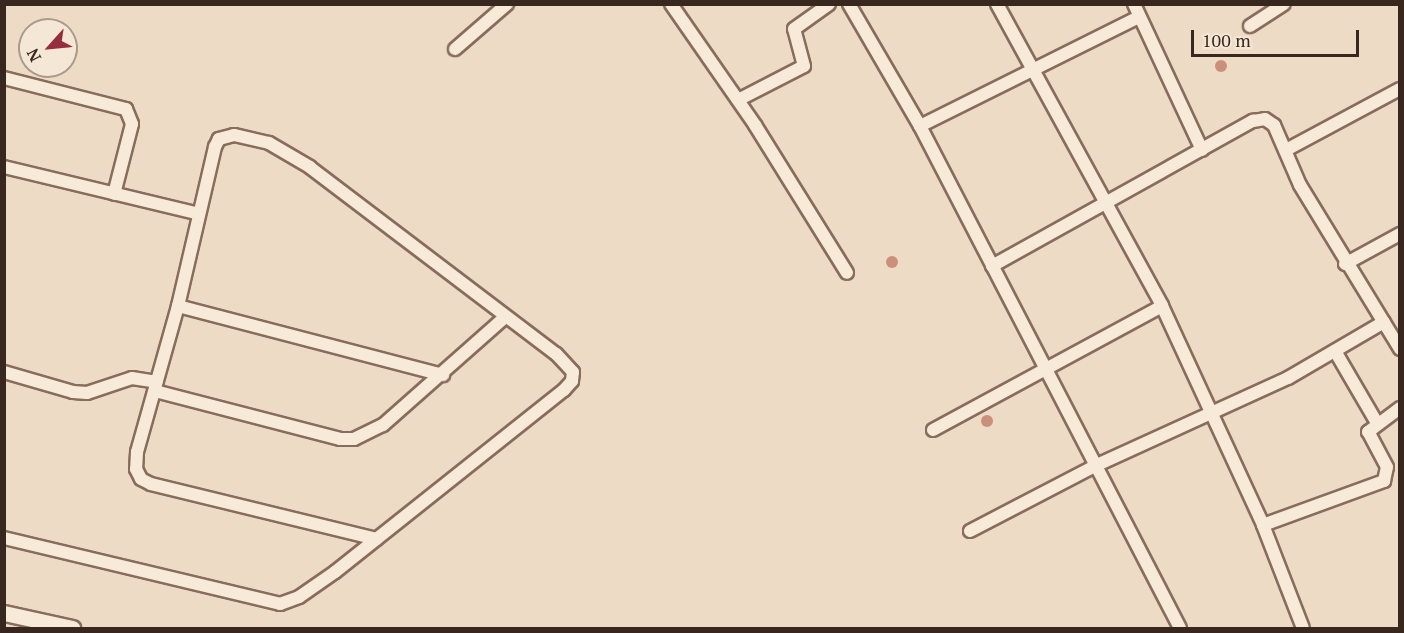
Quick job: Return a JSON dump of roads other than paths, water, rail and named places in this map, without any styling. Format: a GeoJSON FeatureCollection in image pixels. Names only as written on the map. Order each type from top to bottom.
{"type":"FeatureCollection","features":[{"type":"Feature","properties":{"kind":"street"},"geometry":{"type":"LineString","coordinates":[[455,49],[507,4]]}},
{"type":"Feature","properties":{"kind":"street"},"geometry":{"type":"LineString","coordinates":[[671,4],[738,100],[847,273]]}},
{"type":"Feature","properties":{"kind":"street"},"geometry":{"type":"LineString","coordinates":[[738,100],[804,66],[794,28],[829,4]]}},
{"type":"Feature","properties":{"kind":"street"},"geometry":{"type":"LineString","coordinates":[[849,4],[920,126],[1180,628]]}},
{"type":"Feature","properties":{"kind":"street"},"geometry":{"type":"LineString","coordinates":[[997,4],[1104,204],[1162,306],[1263,525],[1303,628]]}},
{"type":"Feature","properties":{"kind":"street"},"geometry":{"type":"LineString","coordinates":[[1134,4],[1137,18],[1202,150]]}},
{"type":"Feature","properties":{"kind":"street"},"geometry":{"type":"LineString","coordinates":[[1250,26],[1284,4]]}},
{"type":"Feature","properties":{"kind":"street"},"geometry":{"type":"LineString","coordinates":[[920,126],[1137,18]]}},
{"type":"Feature","properties":{"kind":"street"},"geometry":{"type":"LineString","coordinates":[[4,78],[126,109],[132,124],[114,194]]}},
{"type":"Feature","properties":{"kind":"street"},"geometry":{"type":"LineString","coordinates":[[1286,150],[1400,90]]}},
{"type":"Feature","properties":{"kind":"street"},"geometry":{"type":"LineString","coordinates":[[992,266],[1253,121],[1265,119],[1274,125],[1300,185],[1345,264],[1400,349]]}},
{"type":"Feature","properties":{"kind":"street"},"geometry":{"type":"LineString","coordinates":[[4,537],[280,604],[298,597],[376,539],[572,381],[573,372],[567,364],[504,318],[310,167],[269,143],[234,135],[219,140],[196,213],[178,306],[137,452],[136,469],[141,479],[376,539]]}},
{"type":"Feature","properties":{"kind":"street"},"geometry":{"type":"LineString","coordinates":[[4,166],[196,213]]}},
{"type":"Feature","properties":{"kind":"street"},"geometry":{"type":"LineString","coordinates":[[1345,264],[1400,234]]}},
{"type":"Feature","properties":{"kind":"street"},"geometry":{"type":"LineString","coordinates":[[178,306],[443,375]]}},
{"type":"Feature","properties":{"kind":"street"},"geometry":{"type":"LineString","coordinates":[[933,430],[1046,366],[1162,306]]}},
{"type":"Feature","properties":{"kind":"street"},"geometry":{"type":"LineString","coordinates":[[4,372],[73,392],[87,393],[132,378],[156,387],[340,439],[354,439],[383,425],[443,375],[504,318]]}},
{"type":"Feature","properties":{"kind":"street"},"geometry":{"type":"LineString","coordinates":[[970,531],[1097,465],[1211,411],[1288,378],[1384,322]]}},
{"type":"Feature","properties":{"kind":"street"},"geometry":{"type":"LineString","coordinates":[[1335,351],[1377,423]]}},
{"type":"Feature","properties":{"kind":"street"},"geometry":{"type":"LineString","coordinates":[[1263,525],[1384,481],[1387,467],[1367,434],[1377,423],[1400,408]]}},
{"type":"Feature","properties":{"kind":"street"},"geometry":{"type":"LineString","coordinates":[[4,613],[72,628]]}}]}
